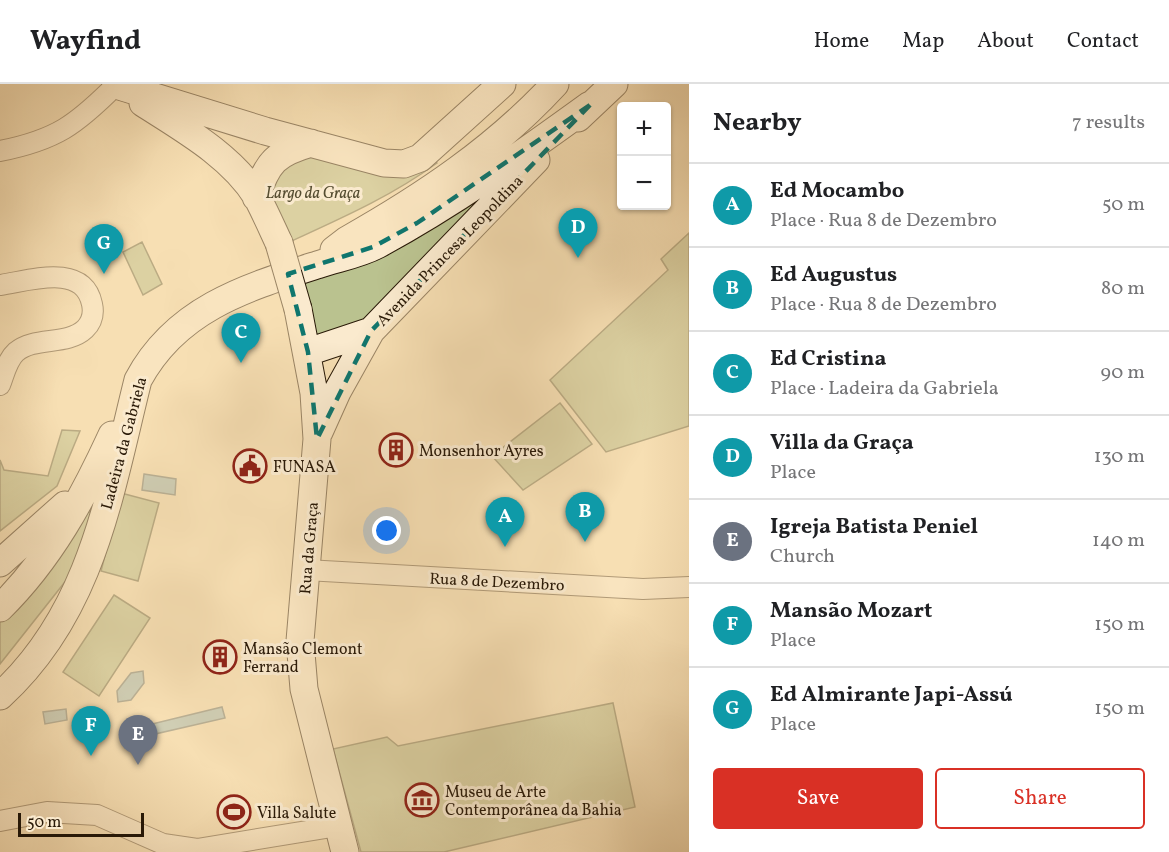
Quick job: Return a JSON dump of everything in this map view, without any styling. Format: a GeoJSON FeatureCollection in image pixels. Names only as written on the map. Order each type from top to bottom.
{"type":"FeatureCollection","features":[{"type":"Feature","properties":{"kind":"main road"},"geometry":{"type":"LineString","coordinates":[[116,84],[310,143],[384,163],[404,164],[420,158],[502,84]]}},
{"type":"Feature","properties":{"kind":"main road"},"geometry":{"type":"LineString","coordinates":[[116,84],[215,153],[234,170],[256,197]]}},
{"type":"Feature","properties":{"kind":"main road","name":"Ladeira da Gabriela"},"geometry":{"type":"LineString","coordinates":[[319,264],[347,240],[445,181],[497,140],[555,84]]}},
{"type":"Feature","properties":{"kind":"main road","name":"Avenida Princesa Leopoldina"},"geometry":{"type":"LineString","coordinates":[[317,439],[337,392],[371,331],[590,105],[614,84]]}},
{"type":"Feature","properties":{"kind":"main road","name":"Ladeira da Gabriela"},"geometry":{"type":"LineString","coordinates":[[0,696],[25,674],[72,604],[108,501],[138,380],[160,346],[175,330],[193,317],[235,294],[373,247],[447,206],[590,105]]}},
{"type":"Feature","properties":{"kind":"main road"},"geometry":{"type":"LineString","coordinates":[[256,197],[264,172],[274,159],[288,150],[310,143]]}},
{"type":"Feature","properties":{"kind":"main road","name":"Rua da Graça"},"geometry":{"type":"LineString","coordinates":[[256,197],[279,243],[308,352],[317,439],[300,641],[304,688],[345,852]]}},
{"type":"Feature","properties":{"kind":"main road"},"geometry":{"type":"LineString","coordinates":[[308,352],[371,331]]}},
{"type":"Feature","properties":{"kind":"main road"},"geometry":{"type":"LineString","coordinates":[[0,608],[22,586],[46,556],[92,479],[138,380]]}},
{"type":"Feature","properties":{"kind":"main road"},"geometry":{"type":"LineString","coordinates":[[0,563],[46,524],[92,479]]}},
{"type":"Feature","properties":{"kind":"street"},"geometry":{"type":"LineString","coordinates":[[0,151],[43,141],[66,130],[116,84]]}},
{"type":"Feature","properties":{"kind":"street"},"geometry":{"type":"LineString","coordinates":[[0,285],[69,278],[81,283],[91,296],[93,309],[92,321],[84,330],[73,336],[27,345],[14,353],[0,385]]}},
{"type":"Feature","properties":{"kind":"street","name":"Rua 8 de Dezembro"},"geometry":{"type":"LineString","coordinates":[[306,570],[643,589],[689,587]]}},
{"type":"Feature","properties":{"kind":"street"},"geometry":{"type":"LineString","coordinates":[[0,821],[46,812],[98,815],[163,844],[197,849],[338,826]]}},
{"type":"Feature","properties":{"kind":"highlighted area"},"geometry":{"type":"Polygon","coordinates":[[[590,105],[505,192],[371,331],[317,439],[308,352],[288,274],[373,247],[417,223],[590,105]]]}},
{"type":"Feature","properties":{"kind":"green space","name":"Largo da Graça"},"geometry":{"type":"Polygon","coordinates":[[[430,154],[437,163],[419,176],[362,208],[283,245],[270,216],[270,183],[280,169],[304,157],[430,154]]]}},
{"type":"Feature","properties":{"kind":"green space"},"geometry":{"type":"Polygon","coordinates":[[[506,179],[367,323],[316,341],[302,280],[506,179]]]}},
{"type":"Feature","properties":{"kind":"green space"},"geometry":{"type":"Polygon","coordinates":[[[689,233],[689,426],[606,452],[550,380],[668,270],[661,259],[689,233]]]}},
{"type":"Feature","properties":{"kind":"green space"},"geometry":{"type":"Polygon","coordinates":[[[142,242],[162,284],[143,295],[123,252],[142,242]]]}},
{"type":"Feature","properties":{"kind":"green space"},"geometry":{"type":"Polygon","coordinates":[[[560,403],[592,444],[523,490],[492,456],[560,403]]]}},
{"type":"Feature","properties":{"kind":"green space"},"geometry":{"type":"Polygon","coordinates":[[[62,430],[80,431],[57,486],[0,531],[0,460],[4,470],[48,476],[62,430]]]}},
{"type":"Feature","properties":{"kind":"green space"},"geometry":{"type":"Polygon","coordinates":[[[121,493],[159,503],[138,581],[101,571],[121,493]]]}},
{"type":"Feature","properties":{"kind":"green space"},"geometry":{"type":"Polygon","coordinates":[[[85,510],[94,514],[68,578],[0,664],[0,621],[85,510]]]}},
{"type":"Feature","properties":{"kind":"green space"},"geometry":{"type":"Polygon","coordinates":[[[114,595],[150,618],[99,696],[63,672],[114,595]]]}},
{"type":"Feature","properties":{"kind":"green space"},"geometry":{"type":"Polygon","coordinates":[[[613,703],[635,807],[444,852],[361,852],[333,749],[387,737],[398,746],[613,703]]]}},
{"type":"Feature","properties":{"kind":"water"},"geometry":{"type":"Polygon","coordinates":[[[144,474],[176,479],[175,495],[142,490],[144,474]]]}},
{"type":"Feature","properties":{"kind":"water"},"geometry":{"type":"Polygon","coordinates":[[[143,671],[144,683],[131,700],[118,702],[117,691],[131,673],[143,671]]]}},
{"type":"Feature","properties":{"kind":"water"},"geometry":{"type":"Polygon","coordinates":[[[222,707],[225,718],[155,734],[152,724],[222,707]]]}},
{"type":"Feature","properties":{"kind":"water"},"geometry":{"type":"Polygon","coordinates":[[[66,709],[67,720],[45,724],[43,712],[66,709]]]}},
{"type":"Feature","properties":{"kind":"place","name":"Villa da Graça"},"geometry":{"type":"Point","coordinates":[578,258]}},
{"type":"Feature","properties":{"kind":"place","name":"Ed Almirante Japi-Assú"},"geometry":{"type":"Point","coordinates":[104,274]}},
{"type":"Feature","properties":{"kind":"place","name":"Ed Cristina"},"geometry":{"type":"Point","coordinates":[241,363]}},
{"type":"Feature","properties":{"kind":"place","name":"Monsenhor Ayres"},"geometry":{"type":"Point","coordinates":[396,450]}},
{"type":"Feature","properties":{"kind":"place","name":"FUNASA"},"geometry":{"type":"Point","coordinates":[250,466]}},
{"type":"Feature","properties":{"kind":"place","name":"Ed Augustus"},"geometry":{"type":"Point","coordinates":[585,542]}},
{"type":"Feature","properties":{"kind":"place","name":"Ed Mocambo"},"geometry":{"type":"Point","coordinates":[505,547]}},
{"type":"Feature","properties":{"kind":"place","name":"Mansão Clemont Ferrand"},"geometry":{"type":"Point","coordinates":[220,657]}},
{"type":"Feature","properties":{"kind":"place","name":"Mansão Mozart"},"geometry":{"type":"Point","coordinates":[91,756]}},
{"type":"Feature","properties":{"kind":"place","name":"Igreja Batista Peniel"},"geometry":{"type":"Point","coordinates":[138,765]}},
{"type":"Feature","properties":{"kind":"place","name":"Museu de Arte Contemporânea da Bahia"},"geometry":{"type":"Point","coordinates":[422,800]}},
{"type":"Feature","properties":{"kind":"place","name":"Villa Salute"},"geometry":{"type":"Point","coordinates":[234,812]}}]}
